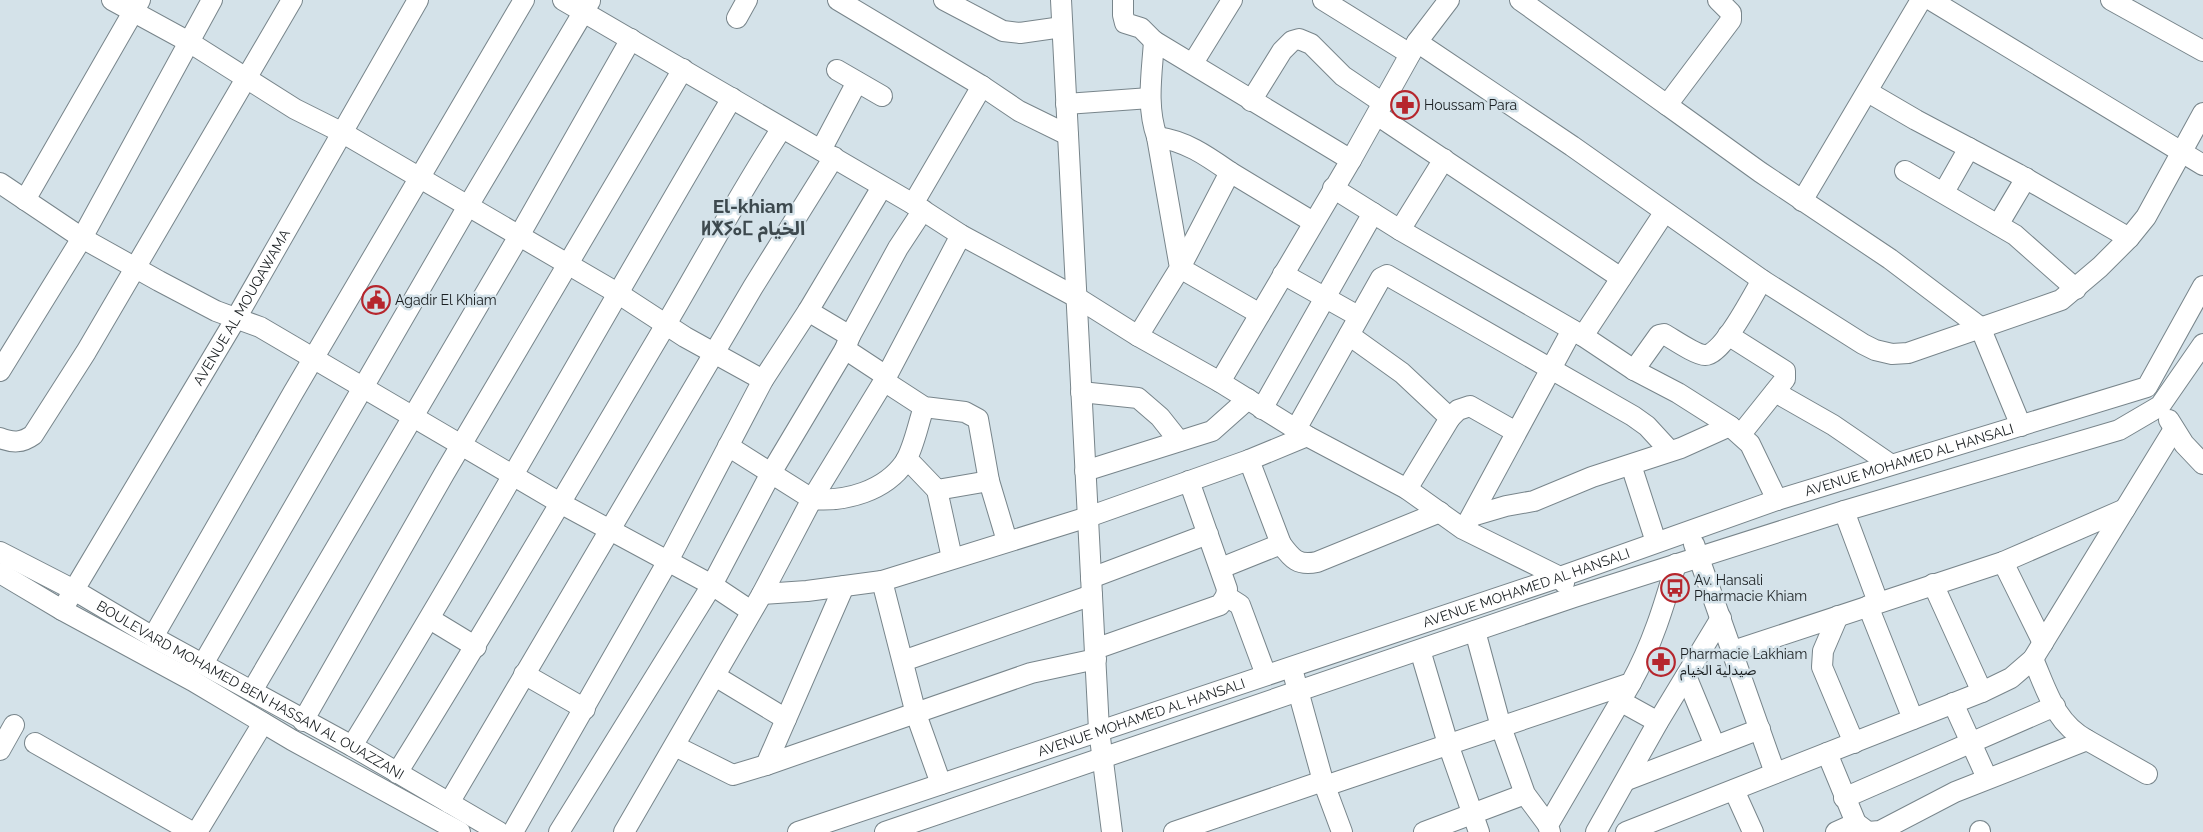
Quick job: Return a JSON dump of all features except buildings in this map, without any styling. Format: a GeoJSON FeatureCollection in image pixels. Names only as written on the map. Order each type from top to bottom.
{"type":"FeatureCollection","features":[{"type":"Feature","properties":{"kind":"street"},"geometry":{"type":"LineString","coordinates":[[112,0],[137,5],[189,42],[295,109],[343,133],[421,178],[569,264],[715,354],[762,380]]}},
{"type":"Feature","properties":{"kind":"street"},"geometry":{"type":"LineString","coordinates":[[0,371],[82,238],[212,0]]}},
{"type":"Feature","properties":{"kind":"street"},"geometry":{"type":"LineString","coordinates":[[0,438],[24,442],[34,435],[86,352],[292,0]]}},
{"type":"Feature","properties":{"kind":"street","name":"AVENUE AL MOUQAWAMA"},"geometry":{"type":"LineString","coordinates":[[62,610],[235,320],[418,0]]}},
{"type":"Feature","properties":{"kind":"street"},"geometry":{"type":"LineString","coordinates":[[153,638],[313,359],[524,0]]}},
{"type":"Feature","properties":{"kind":"street"},"geometry":{"type":"LineString","coordinates":[[563,0],[587,6],[631,39],[918,207],[961,235],[1076,297],[1302,433],[1407,489],[1440,512],[1468,523],[1560,577],[1574,597]]}},
{"type":"Feature","properties":{"kind":"street"},"geometry":{"type":"LineString","coordinates":[[737,18],[747,0]]}},
{"type":"Feature","properties":{"kind":"street"},"geometry":{"type":"LineString","coordinates":[[838,0],[863,6],[1019,111],[1068,135]]}},
{"type":"Feature","properties":{"kind":"street"},"geometry":{"type":"LineString","coordinates":[[944,0],[1003,31],[1020,33],[1062,27]]}},
{"type":"Feature","properties":{"kind":"street"},"geometry":{"type":"LineString","coordinates":[[1061,0],[1099,730],[1112,832]]}},
{"type":"Feature","properties":{"kind":"street"},"geometry":{"type":"LineString","coordinates":[[1123,0],[1123,15],[1126,23],[1141,28],[1154,41],[1193,63],[1250,101],[1351,160]]}},
{"type":"Feature","properties":{"kind":"street"},"geometry":{"type":"LineString","coordinates":[[1193,63],[1232,0]]}},
{"type":"Feature","properties":{"kind":"street"},"geometry":{"type":"LineString","coordinates":[[1323,0],[1414,48],[1572,146],[1664,213],[1762,280],[1875,350],[1892,354],[1908,353],[1980,327],[2050,305],[2076,289],[2129,238],[2146,217],[2203,113]]}},
{"type":"Feature","properties":{"kind":"street"},"geometry":{"type":"LineString","coordinates":[[1220,382],[1351,160],[1414,48],[1449,0]]}},
{"type":"Feature","properties":{"kind":"street"},"geometry":{"type":"LineString","coordinates":[[1520,0],[1802,201],[1897,264],[1980,327],[2021,426]]}},
{"type":"Feature","properties":{"kind":"street"},"geometry":{"type":"LineString","coordinates":[[1667,105],[1731,20],[1731,13],[1718,0]]}},
{"type":"Feature","properties":{"kind":"street"},"geometry":{"type":"LineString","coordinates":[[1802,201],[1921,0]]}},
{"type":"Feature","properties":{"kind":"street"},"geometry":{"type":"LineString","coordinates":[[1932,0],[2203,165]]}},
{"type":"Feature","properties":{"kind":"street"},"geometry":{"type":"LineString","coordinates":[[2111,0],[2203,51]]}},
{"type":"Feature","properties":{"kind":"street"},"geometry":{"type":"LineString","coordinates":[[25,200],[137,5]]}},
{"type":"Feature","properties":{"kind":"street"},"geometry":{"type":"LineString","coordinates":[[202,664],[468,206],[587,6]]}},
{"type":"Feature","properties":{"kind":"street"},"geometry":{"type":"LineString","coordinates":[[252,691],[519,236],[631,39]]}},
{"type":"Feature","properties":{"kind":"street"},"geometry":{"type":"LineString","coordinates":[[1250,101],[1282,51],[1292,41],[1299,39],[1311,44],[1380,109],[1444,159],[1621,278]]}},
{"type":"Feature","properties":{"kind":"street"},"geometry":{"type":"LineString","coordinates":[[1154,41],[1150,98],[1153,124],[1157,137],[1180,268]]}},
{"type":"Feature","properties":{"kind":"street"},"geometry":{"type":"LineString","coordinates":[[303,721],[462,445],[683,69]]}},
{"type":"Feature","properties":{"kind":"street"},"geometry":{"type":"LineString","coordinates":[[837,70],[882,96]]}},
{"type":"Feature","properties":{"kind":"street"},"geometry":{"type":"LineString","coordinates":[[449,803],[753,287],[827,153],[857,82]]}},
{"type":"Feature","properties":{"kind":"street"},"geometry":{"type":"LineString","coordinates":[[559,832],[712,585],[771,473],[847,343],[982,86]]}},
{"type":"Feature","properties":{"kind":"street"},"geometry":{"type":"LineString","coordinates":[[1868,92],[1916,120],[2026,178],[2129,238]]}},
{"type":"Feature","properties":{"kind":"street"},"geometry":{"type":"LineString","coordinates":[[352,746],[430,619],[732,98]]}},
{"type":"Feature","properties":{"kind":"street"},"geometry":{"type":"LineString","coordinates":[[1066,104],[1150,98]]}},
{"type":"Feature","properties":{"kind":"street"},"geometry":{"type":"LineString","coordinates":[[397,773],[476,647],[746,184],[782,128]]}},
{"type":"Feature","properties":{"kind":"street"},"geometry":{"type":"LineString","coordinates":[[1157,137],[1188,145],[1313,222]]}},
{"type":"Feature","properties":{"kind":"street"},"geometry":{"type":"LineString","coordinates":[[1944,192],[1969,148]]}},
{"type":"Feature","properties":{"kind":"street"},"geometry":{"type":"LineString","coordinates":[[1400,230],[1444,159]]}},
{"type":"Feature","properties":{"kind":"street"},"geometry":{"type":"LineString","coordinates":[[1905,171],[2015,235],[2076,289]]}},
{"type":"Feature","properties":{"kind":"street"},"geometry":{"type":"LineString","coordinates":[[1138,336],[1180,268],[1230,172]]}},
{"type":"Feature","properties":{"kind":"street"},"geometry":{"type":"LineString","coordinates":[[1998,225],[2026,178]]}},
{"type":"Feature","properties":{"kind":"street"},"geometry":{"type":"LineString","coordinates":[[0,183],[82,238],[235,320],[260,327],[513,473],[560,503],[712,585],[756,602],[882,581],[1088,517],[1249,460],[1302,433],[1358,316],[1381,278],[1387,276],[1633,416],[1647,426],[1670,451]]}},
{"type":"Feature","properties":{"kind":"street"},"geometry":{"type":"LineString","coordinates":[[514,832],[668,561],[762,380],[808,311],[882,187]]}},
{"type":"Feature","properties":{"kind":"street"},"geometry":{"type":"LineString","coordinates":[[1333,188],[1400,230],[1578,333],[1634,370],[1678,393],[1736,430],[1757,456],[1777,500]]}},
{"type":"Feature","properties":{"kind":"street"},"geometry":{"type":"LineString","coordinates":[[1085,471],[1212,430],[1255,404],[1324,298],[1372,213]]}},
{"type":"Feature","properties":{"kind":"street"},"geometry":{"type":"LineString","coordinates":[[1468,523],[1550,368],[1621,278],[1664,213]]}},
{"type":"Feature","properties":{"kind":"street"},"geometry":{"type":"LineString","coordinates":[[624,832],[715,676],[812,499],[885,378],[961,235]]}},
{"type":"Feature","properties":{"kind":"street"},"geometry":{"type":"LineString","coordinates":[[1180,268],[1260,314]]}},
{"type":"Feature","properties":{"kind":"street"},"geometry":{"type":"LineString","coordinates":[[1284,274],[1358,316]]}},
{"type":"Feature","properties":{"kind":"street"},"geometry":{"type":"LineString","coordinates":[[1634,370],[1659,335],[1664,334],[1706,355],[1720,346],[1762,280]]}},
{"type":"Feature","properties":{"kind":"street"},"geometry":{"type":"LineString","coordinates":[[2203,286],[2147,388],[2174,429],[2203,464]]}},
{"type":"Feature","properties":{"kind":"street"},"geometry":{"type":"LineString","coordinates":[[808,311],[885,378],[924,407],[965,412],[978,419],[989,481],[1007,541]]}},
{"type":"Feature","properties":{"kind":"street"},"geometry":{"type":"LineString","coordinates":[[1349,335],[1402,373],[1450,418]]}},
{"type":"Feature","properties":{"kind":"street"},"geometry":{"type":"LineString","coordinates":[[1468,523],[1506,506],[1534,501],[1592,477],[1736,430],[1775,392],[1785,379],[1784,370],[1728,335]]}},
{"type":"Feature","properties":{"kind":"street","name":"AVENUE MOHAMED AL HANSALI"},"geometry":{"type":"LineString","coordinates":[[885,832],[1574,597],[1844,511],[2119,430],[2160,406],[2203,344]]}},
{"type":"Feature","properties":{"kind":"street","name":"AVENUE MOHAMED AL HANSALI"},"geometry":{"type":"LineString","coordinates":[[798,832],[1560,577],[1777,500],[1890,464],[2147,388]]}},
{"type":"Feature","properties":{"kind":"street"},"geometry":{"type":"LineString","coordinates":[[1081,392],[1138,398],[1160,417],[1179,441]]}},
{"type":"Feature","properties":{"kind":"street"},"geometry":{"type":"LineString","coordinates":[[1775,392],[1833,426],[1890,464]]}},
{"type":"Feature","properties":{"kind":"street"},"geometry":{"type":"LineString","coordinates":[[1407,489],[1450,418],[1458,410],[1470,406],[1516,432]]}},
{"type":"Feature","properties":{"kind":"street"},"geometry":{"type":"LineString","coordinates":[[728,446],[812,499],[829,500],[848,497],[867,491],[887,481],[906,460],[924,407]]}},
{"type":"Feature","properties":{"kind":"street"},"geometry":{"type":"LineString","coordinates":[[1626,832],[1982,692],[2010,678],[2038,651],[2174,429]]}},
{"type":"Feature","properties":{"kind":"street"},"geometry":{"type":"LineString","coordinates":[[906,460],[937,490],[952,558]]}},
{"type":"Feature","properties":{"kind":"street"},"geometry":{"type":"LineString","coordinates":[[1249,460],[1281,544],[1293,560],[1310,564],[1440,512]]}},
{"type":"Feature","properties":{"kind":"street"},"geometry":{"type":"LineString","coordinates":[[1631,465],[1656,542]]}},
{"type":"Feature","properties":{"kind":"street"},"geometry":{"type":"LineString","coordinates":[[937,490],[989,481]]}},
{"type":"Feature","properties":{"kind":"street"},"geometry":{"type":"LineString","coordinates":[[674,746],[733,775],[916,714],[1031,673],[1095,654],[1220,604],[1226,596],[1221,568],[1189,481]]}},
{"type":"Feature","properties":{"kind":"street"},"geometry":{"type":"LineString","coordinates":[[1733,650],[2002,562],[2125,510]]}},
{"type":"Feature","properties":{"kind":"street"},"geometry":{"type":"LineString","coordinates":[[1844,511],[1873,604],[1914,719]]}},
{"type":"Feature","properties":{"kind":"street"},"geometry":{"type":"LineString","coordinates":[[1688,530],[1700,557],[1775,774]]}},
{"type":"Feature","properties":{"kind":"street"},"geometry":{"type":"LineString","coordinates":[[903,661],[1092,587],[1208,534]]}},
{"type":"Feature","properties":{"kind":"street"},"geometry":{"type":"LineString","coordinates":[[1221,568],[1281,544]]}},
{"type":"Feature","properties":{"kind":"street","name":"BOULEVARD MOHAMED BEN HASSAN AL OUAZZANI"},"geometry":{"type":"LineString","coordinates":[[1,560],[74,590],[153,638],[352,746],[499,832]]}},
{"type":"Feature","properties":{"kind":"street","name":"BOULEVARD MOHAMED BEN HASSAN AL OUAZZANI"},"geometry":{"type":"LineString","coordinates":[[1,560],[62,610],[193,681],[263,723],[460,832]]}},
{"type":"Feature","properties":{"kind":"street"},"geometry":{"type":"LineString","coordinates":[[2002,562],[2038,651],[2054,706],[2064,724],[2072,732],[2147,774]]}},
{"type":"Feature","properties":{"kind":"street"},"geometry":{"type":"LineString","coordinates":[[1476,631],[1501,727],[1525,794],[1549,828],[1649,649],[1676,564]]}},
{"type":"Feature","properties":{"kind":"street"},"geometry":{"type":"LineString","coordinates":[[882,581],[916,714],[941,784]]}},
{"type":"Feature","properties":{"kind":"street"},"geometry":{"type":"LineString","coordinates":[[1933,584],[1982,692]]}},
{"type":"Feature","properties":{"kind":"street"},"geometry":{"type":"LineString","coordinates":[[766,765],[844,586]]}},
{"type":"Feature","properties":{"kind":"street"},"geometry":{"type":"LineString","coordinates":[[1226,596],[1240,604],[1266,675]]}},
{"type":"Feature","properties":{"kind":"street"},"geometry":{"type":"LineString","coordinates":[[1838,616],[1823,651],[1822,667],[1854,743]]}},
{"type":"Feature","properties":{"kind":"street"},"geometry":{"type":"LineString","coordinates":[[1596,832],[1658,722],[1721,618]]}},
{"type":"Feature","properties":{"kind":"street"},"geometry":{"type":"LineString","coordinates":[[430,619],[476,647]]}},
{"type":"Feature","properties":{"kind":"street"},"geometry":{"type":"LineString","coordinates":[[1420,650],[1448,744],[1476,823]]}},
{"type":"Feature","properties":{"kind":"street"},"geometry":{"type":"LineString","coordinates":[[1291,667],[1324,783],[1342,832]]}},
{"type":"Feature","properties":{"kind":"street"},"geometry":{"type":"LineString","coordinates":[[524,674],[585,709]]}},
{"type":"Feature","properties":{"kind":"street"},"geometry":{"type":"LineString","coordinates":[[715,676],[786,720]]}},
{"type":"Feature","properties":{"kind":"street"},"geometry":{"type":"LineString","coordinates":[[1686,676],[1715,746]]}},
{"type":"Feature","properties":{"kind":"street"},"geometry":{"type":"LineString","coordinates":[[1174,832],[1203,828],[1324,783],[1501,727],[1631,683]]}},
{"type":"Feature","properties":{"kind":"street"},"geometry":{"type":"LineString","coordinates":[[1620,701],[1658,722]]}},
{"type":"Feature","properties":{"kind":"street"},"geometry":{"type":"LineString","coordinates":[[1953,703],[1987,778]]}},
{"type":"Feature","properties":{"kind":"street"},"geometry":{"type":"LineString","coordinates":[[1844,798],[2054,706]]}},
{"type":"Feature","properties":{"kind":"street"},"geometry":{"type":"LineString","coordinates":[[197,832],[263,723]]}},
{"type":"Feature","properties":{"kind":"street"},"geometry":{"type":"LineString","coordinates":[[0,750],[14,725]]}},
{"type":"Feature","properties":{"kind":"street"},"geometry":{"type":"LineString","coordinates":[[1627,780],[1760,729]]}},
{"type":"Feature","properties":{"kind":"street"},"geometry":{"type":"LineString","coordinates":[[1827,753],[1844,798],[1856,823],[1868,832],[1880,831],[1937,800],[1987,778],[2087,740]]}},
{"type":"Feature","properties":{"kind":"street"},"geometry":{"type":"LineString","coordinates":[[35,743],[192,832]]}},
{"type":"Feature","properties":{"kind":"street"},"geometry":{"type":"LineString","coordinates":[[1734,790],[1753,832]]}},
{"type":"Feature","properties":{"kind":"street"},"geometry":{"type":"LineString","coordinates":[[1424,832],[1476,823],[1525,794]]}},
{"type":"Feature","properties":{"kind":"street"},"geometry":{"type":"LineString","coordinates":[[1836,832],[1856,823]]}},
{"type":"Feature","properties":{"kind":"place","name":"Houssam Para"},"geometry":{"type":"Point","coordinates":[1405,105]}},
{"type":"Feature","properties":{"kind":"place","name":"Agadir El Khiam"},"geometry":{"type":"Point","coordinates":[376,300]}},
{"type":"Feature","properties":{"kind":"place","name":"Av. Hansali Pharmacie Khiam"},"geometry":{"type":"Point","coordinates":[1675,588]}},
{"type":"Feature","properties":{"kind":"place","name":"Pharmacie Lakhiam صيدلية الخيام"},"geometry":{"type":"Point","coordinates":[1661,662]}},
{"type":"Feature","properties":{"kind":"district","name":"El-khiam ⵍⵅⵢⴰⵎ الخيام"},"geometry":{"type":"Point","coordinates":[753,217]}}]}
